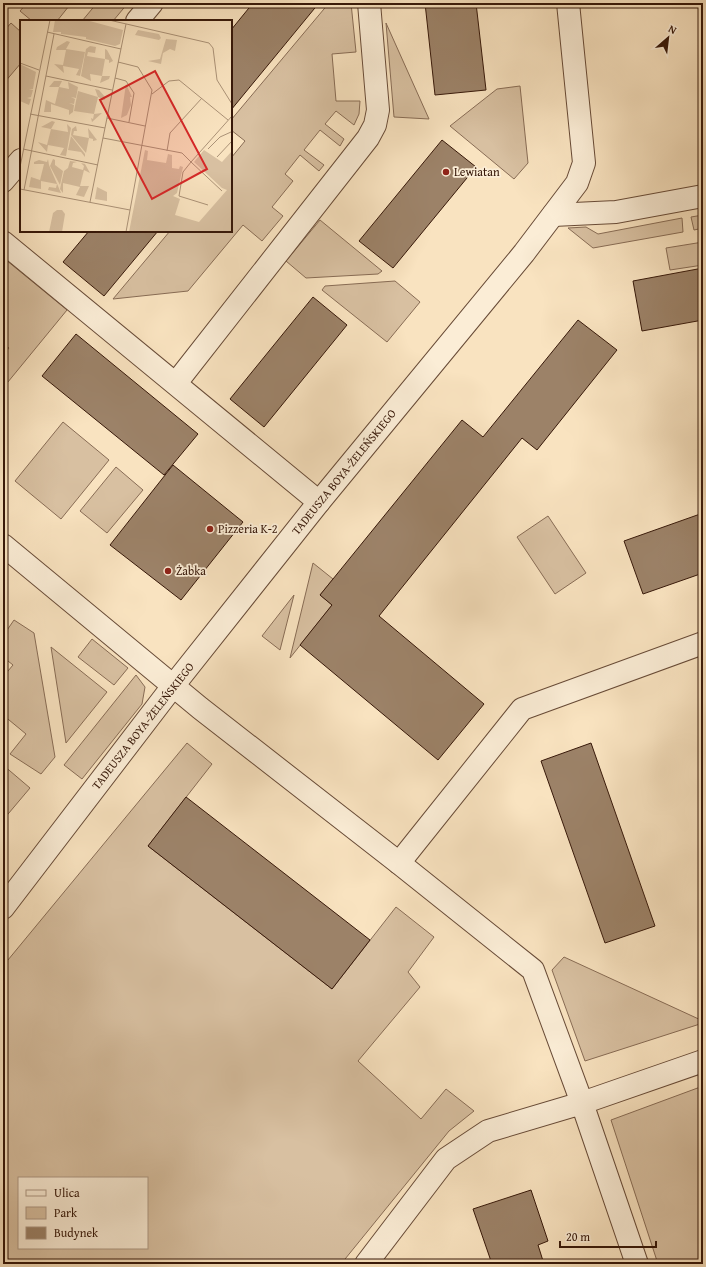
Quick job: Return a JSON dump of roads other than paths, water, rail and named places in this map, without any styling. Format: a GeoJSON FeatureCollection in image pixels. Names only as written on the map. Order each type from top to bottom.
{"type":"FeatureCollection","features":[{"type":"Feature","properties":{"kind":"street"},"geometry":{"type":"LineString","coordinates":[[138,20],[152,3]]}},
{"type":"Feature","properties":{"kind":"street"},"geometry":{"type":"LineString","coordinates":[[176,383],[368,138],[375,125],[378,110],[369,3]]}},
{"type":"Feature","properties":{"kind":"street","name":"TADEUSZA BOYA-ŻELEŃSKIEGO"},"geometry":{"type":"LineString","coordinates":[[3,908],[173,686],[319,502],[524,252],[577,183],[584,163],[568,3]]}},
{"type":"Feature","properties":{"kind":"street"},"geometry":{"type":"LineString","coordinates":[[3,181],[20,161]]}},
{"type":"Feature","properties":{"kind":"street"},"geometry":{"type":"LineString","coordinates":[[553,215],[616,212],[703,196]]}},
{"type":"Feature","properties":{"kind":"street"},"geometry":{"type":"LineString","coordinates":[[3,242],[319,502]]}},
{"type":"Feature","properties":{"kind":"street"},"geometry":{"type":"LineString","coordinates":[[3,545],[173,686],[533,970],[582,1102],[637,1264]]}},
{"type":"Feature","properties":{"kind":"street"},"geometry":{"type":"LineString","coordinates":[[399,863],[522,709],[703,643]]}},
{"type":"Feature","properties":{"kind":"street"},"geometry":{"type":"LineString","coordinates":[[366,1264],[446,1159],[488,1131],[582,1102],[703,1061]]}},
{"type":"Feature","properties":{"kind":"place","name":"Lewiatan"},"geometry":{"type":"Point","coordinates":[446,172]}},
{"type":"Feature","properties":{"kind":"place","name":"Pizzeria K-2"},"geometry":{"type":"Point","coordinates":[210,529]}},
{"type":"Feature","properties":{"kind":"place","name":"Żabka"},"geometry":{"type":"Point","coordinates":[168,571]}}]}
